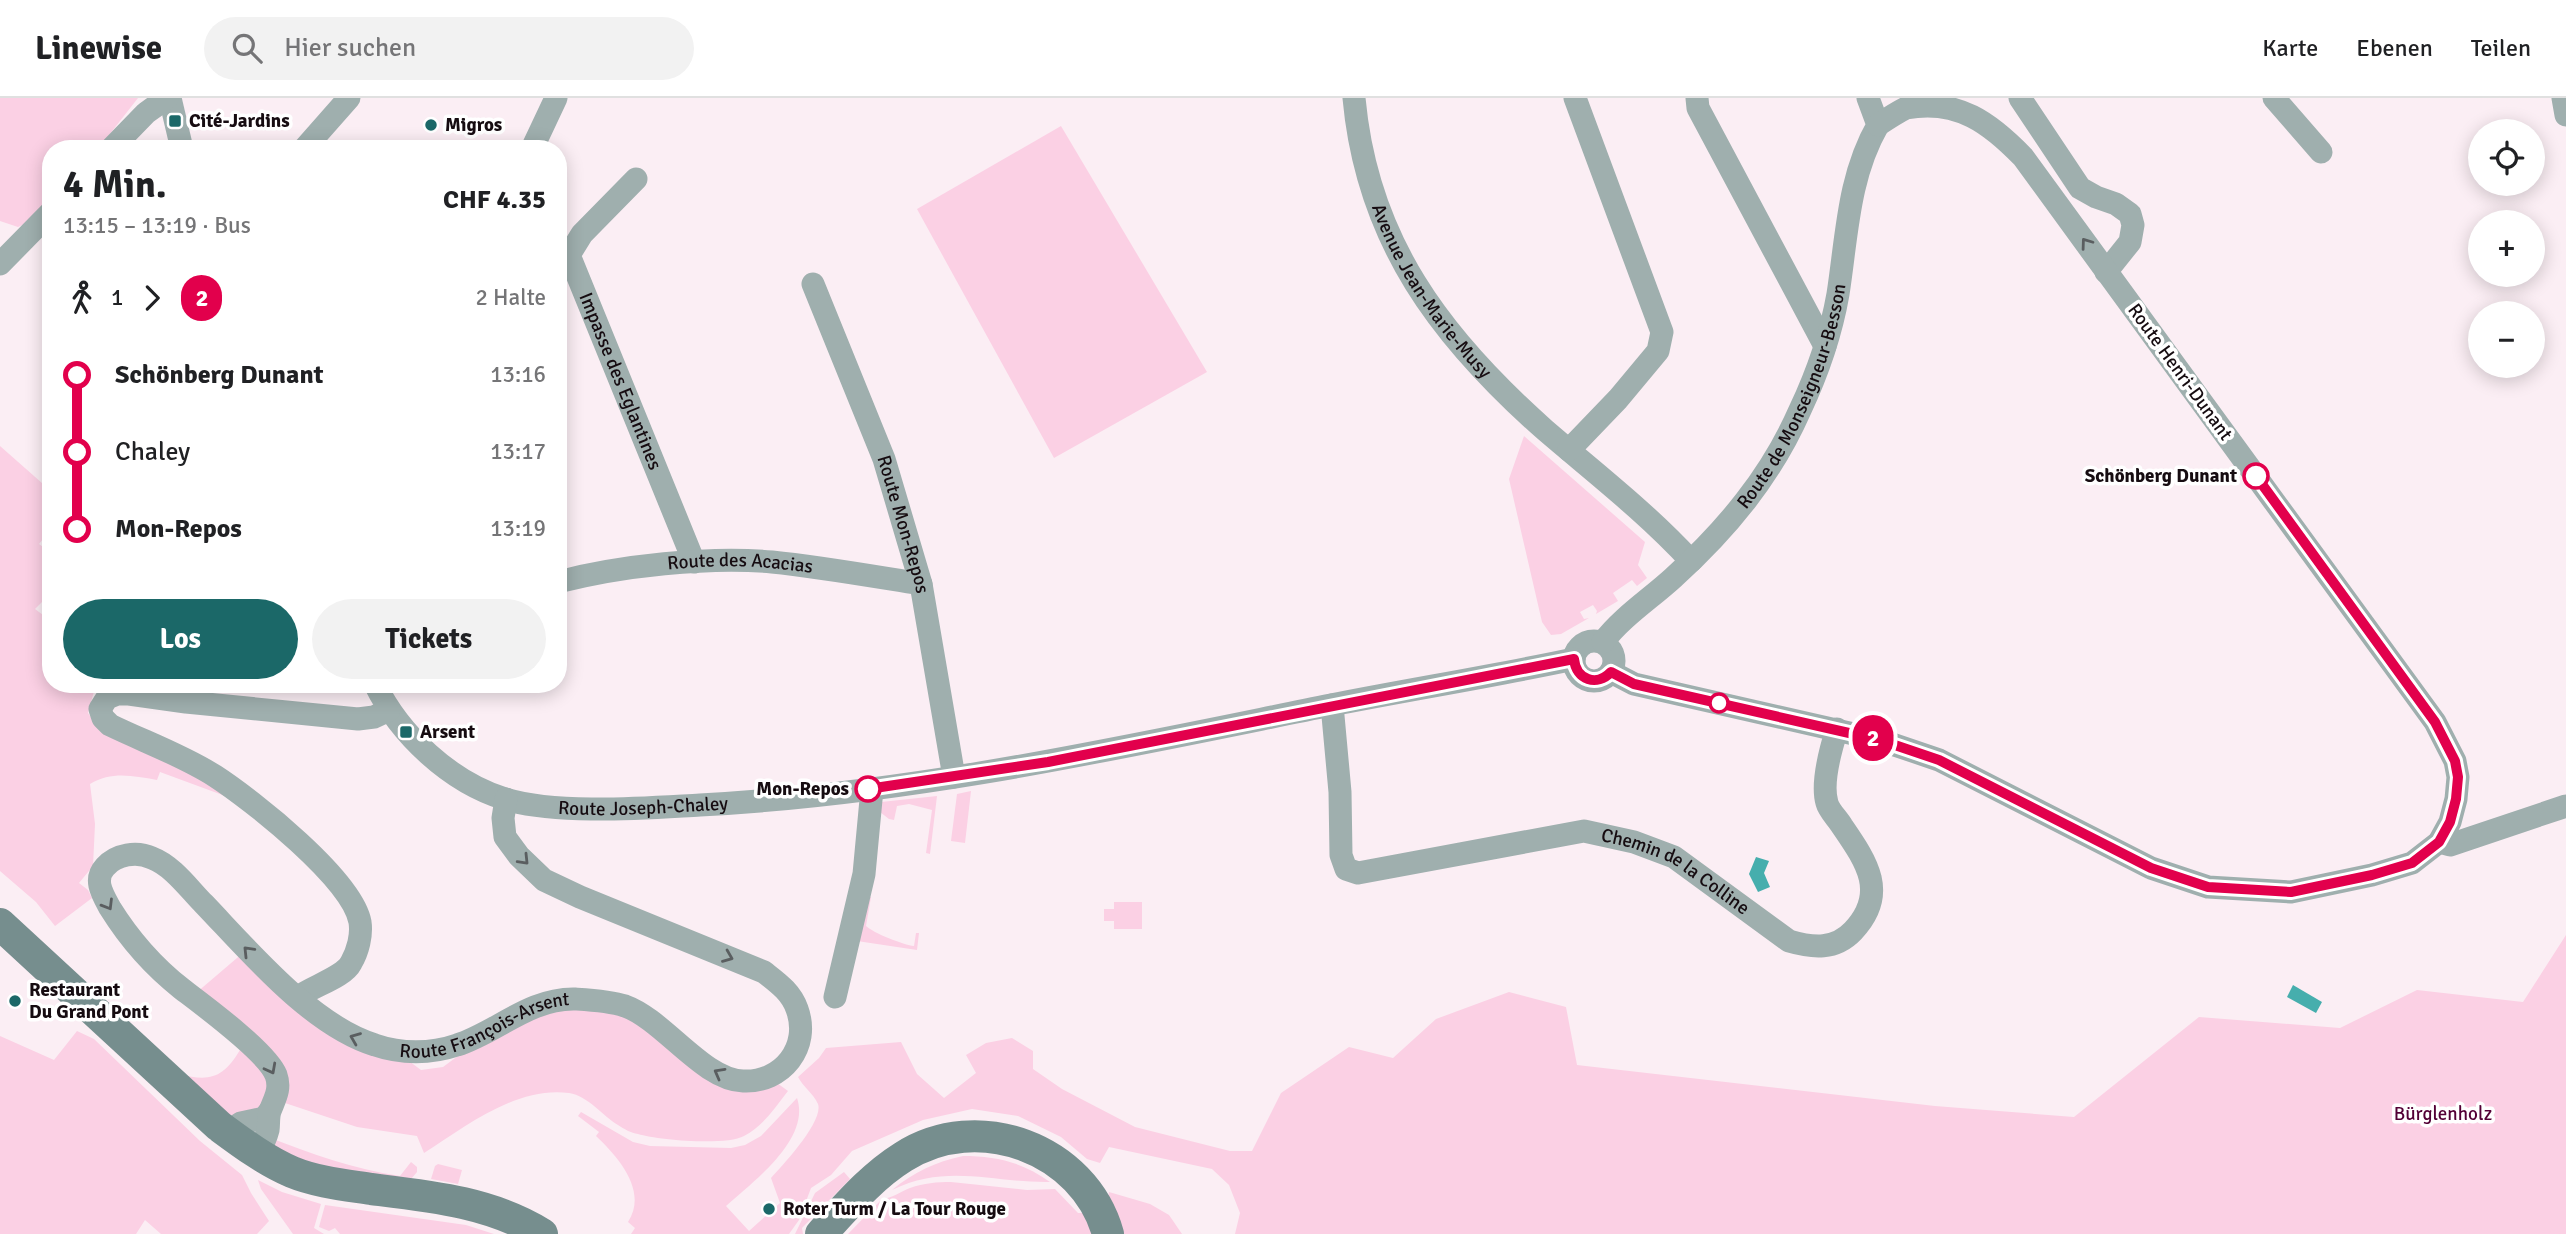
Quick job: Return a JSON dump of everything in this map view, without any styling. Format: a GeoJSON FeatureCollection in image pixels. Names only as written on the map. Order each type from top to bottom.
{"type":"FeatureCollection","features":[{"type":"Feature","properties":{"kind":"main road"},"geometry":{"type":"LineString","coordinates":[[0,924],[227,1132],[258,1153],[292,1172],[336,1184],[469,1203],[501,1214],[542,1234]]}},
{"type":"Feature","properties":{"kind":"main road"},"geometry":{"type":"LineString","coordinates":[[821,1234],[871,1181],[903,1156],[925,1145],[953,1138],[993,1137],[1025,1143],[1050,1157],[1072,1175],[1094,1204],[1108,1234]]}},
{"type":"Feature","properties":{"kind":"street"},"geometry":{"type":"LineString","coordinates":[[120,140],[146,113],[168,98],[180,140]]}},
{"type":"Feature","properties":{"kind":"street"},"geometry":{"type":"LineString","coordinates":[[312,140],[349,98]]}},
{"type":"Feature","properties":{"kind":"street"},"geometry":{"type":"LineString","coordinates":[[535,140],[556,98]]}},
{"type":"Feature","properties":{"kind":"street","name":"Avenue Jean-Marie-Musy"},"geometry":{"type":"LineString","coordinates":[[1354,98],[1368,177],[1377,205],[1406,268],[1449,334],[1499,388],[1612,485],[1691,561]]}},
{"type":"Feature","properties":{"kind":"street"},"geometry":{"type":"LineString","coordinates":[[1569,450],[1658,351],[1662,332],[1575,98]]}},
{"type":"Feature","properties":{"kind":"street"},"geometry":{"type":"LineString","coordinates":[[1697,98],[1698,108],[1825,346]]}},
{"type":"Feature","properties":{"kind":"street"},"geometry":{"type":"LineString","coordinates":[[1868,98],[1878,125]]}},
{"type":"Feature","properties":{"kind":"street"},"geometry":{"type":"LineString","coordinates":[[2020,98],[2080,188],[2116,204],[2130,214],[2133,225],[2130,242],[2106,272]]}},
{"type":"Feature","properties":{"kind":"street"},"geometry":{"type":"LineString","coordinates":[[2274,98],[2321,152]]}},
{"type":"Feature","properties":{"kind":"street"},"geometry":{"type":"LineString","coordinates":[[2563,98],[2566,116]]}},
{"type":"Feature","properties":{"kind":"street","name":"Route Henri-Dunant"},"geometry":{"type":"LineString","coordinates":[[1878,125],[1908,107],[1928,102],[1943,102],[1969,108],[1989,122],[2023,158],[2310,548],[2441,732],[2455,761],[2458,777],[2450,822],[2439,842]]}},
{"type":"Feature","properties":{"kind":"street","name":"Route de Monseigneur-Besson"},"geometry":{"type":"LineString","coordinates":[[1603,642],[1728,525],[1770,468],[1801,409],[1825,346],[1837,297],[1857,170],[1878,125]]}},
{"type":"Feature","properties":{"kind":"street","name":"Impasse des Eglantines"},"geometry":{"type":"LineString","coordinates":[[636,179],[582,234],[569,255],[694,562]]}},
{"type":"Feature","properties":{"kind":"street"},"geometry":{"type":"LineString","coordinates":[[0,264],[42,221]]}},
{"type":"Feature","properties":{"kind":"street","name":"Route Mon-Repos"},"geometry":{"type":"LineString","coordinates":[[813,284],[884,459],[920,584],[954,777]]}},
{"type":"Feature","properties":{"kind":"street","name":"Route des Acacias"},"geometry":{"type":"LineString","coordinates":[[567,579],[694,562],[769,562],[920,584]]}},
{"type":"Feature","properties":{"kind":"street"},"geometry":{"type":"LineString","coordinates":[[1574,659],[1577,672],[1588,680],[1601,680],[1611,672],[1614,655],[1603,642]]}},
{"type":"Feature","properties":{"kind":"street","name":"Route Joseph-Chaley"},"geometry":{"type":"LineString","coordinates":[[380,693],[406,732],[426,750],[470,783],[506,799],[541,806],[573,808],[677,806],[767,802],[872,789],[1158,741],[1574,659],[1584,643],[1603,642]]}},
{"type":"Feature","properties":{"kind":"street"},"geometry":{"type":"LineString","coordinates":[[1611,672],[1634,684],[1837,729],[1939,760],[2151,868],[2208,887],[2291,892],[2372,875],[2412,863],[2439,842],[2450,845],[2566,806]]}},
{"type":"Feature","properties":{"kind":"street"},"geometry":{"type":"LineString","coordinates":[[298,997],[318,984],[341,975],[351,965],[360,943],[360,922],[350,898],[329,873],[278,823],[216,777],[172,752],[110,725],[103,718],[100,709],[107,698],[117,694],[129,694],[358,719],[374,717],[389,710]]}},
{"type":"Feature","properties":{"kind":"street","name":"Chemin de la Colline"},"geometry":{"type":"LineString","coordinates":[[1332,705],[1340,792],[1341,855],[1346,869],[1358,873],[1584,831],[1634,842],[1674,857],[1789,941],[1827,947],[1846,939],[1860,924],[1873,901],[1872,877],[1827,803],[1827,766],[1837,729]]}},
{"type":"Feature","properties":{"kind":"street"},"geometry":{"type":"LineString","coordinates":[[835,998],[864,874],[872,789]]}},
{"type":"Feature","properties":{"kind":"street","name":"Route François-Arsent"},"geometry":{"type":"LineString","coordinates":[[269,1112],[277,1097],[275,1073],[265,1059],[209,1008],[180,987],[121,926],[101,893],[99,882],[106,866],[113,860],[133,853],[152,858],[171,871],[260,963],[322,1019],[349,1037],[380,1047],[408,1051],[436,1050],[460,1045],[539,1005],[570,999],[625,1006],[654,1023],[703,1063],[740,1082],[760,1080],[775,1074],[789,1063],[796,1053],[802,1030],[797,1009],[785,988],[764,972],[544,880],[519,856],[505,837],[503,818],[506,799]]}},
{"type":"Feature","properties":{"kind":"street"},"geometry":{"type":"LineString","coordinates":[[227,1132],[241,1123],[264,1118],[269,1112]]}},
{"type":"Feature","properties":{"kind":"street"},"geometry":{"type":"LineString","coordinates":[[258,1153],[267,1135],[269,1112]]}},
{"type":"Feature","properties":{"kind":"green space"},"geometry":{"type":"Polygon","coordinates":[[[0,98],[138,98],[105,140],[42,140],[42,209],[31,221],[18,227],[0,221],[0,98]]]}},
{"type":"Feature","properties":{"kind":"green space"},"geometry":{"type":"Polygon","coordinates":[[[1061,126],[1207,372],[1054,458],[917,209],[1061,126]]]}},
{"type":"Feature","properties":{"kind":"green space"},"geometry":{"type":"Polygon","coordinates":[[[1524,436],[1645,542],[1638,565],[1647,578],[1637,586],[1632,580],[1613,593],[1618,601],[1596,614],[1593,605],[1580,612],[1584,619],[1589,618],[1561,634],[1551,635],[1542,622],[1509,479],[1524,436]]]}},
{"type":"Feature","properties":{"kind":"green space"},"geometry":{"type":"Polygon","coordinates":[[[0,446],[42,483],[42,540],[39,544],[42,546],[42,602],[35,609],[42,614],[42,693],[94,693],[88,713],[102,733],[163,755],[236,800],[160,772],[157,780],[115,776],[90,784],[95,824],[93,866],[79,883],[88,890],[92,898],[55,926],[36,902],[0,871],[0,446]]]}},
{"type":"Feature","properties":{"kind":"green space"},"geometry":{"type":"Polygon","coordinates":[[[971,791],[965,843],[951,841],[957,794],[971,791]]]}},
{"type":"Feature","properties":{"kind":"green space"},"geometry":{"type":"Polygon","coordinates":[[[937,796],[930,854],[926,853],[932,810],[909,804],[897,806],[894,820],[880,812],[881,802],[937,796]]]}},
{"type":"Feature","properties":{"kind":"green space"},"geometry":{"type":"Polygon","coordinates":[[[867,896],[871,897],[866,926],[889,938],[914,946],[916,933],[919,933],[917,950],[857,941],[867,896]]]}},
{"type":"Feature","properties":{"kind":"green space"},"geometry":{"type":"Polygon","coordinates":[[[1114,902],[1142,902],[1142,929],[1114,929],[1114,921],[1104,921],[1104,909],[1114,909],[1114,902]]]}},
{"type":"Feature","properties":{"kind":"green space","name":"Bürglenholz"},"geometry":{"type":"Polygon","coordinates":[[[2566,935],[2566,1234],[1235,1234],[1240,1213],[1229,1185],[1212,1169],[1109,1147],[1100,1163],[1087,1159],[1061,1137],[1018,1116],[972,1109],[923,1120],[852,1151],[831,1175],[811,1188],[799,1220],[789,1234],[631,1234],[635,1228],[628,1222],[635,1199],[633,1187],[622,1165],[596,1136],[599,1132],[578,1116],[581,1112],[633,1142],[650,1146],[731,1148],[745,1145],[761,1136],[797,1098],[799,1113],[796,1129],[788,1144],[764,1172],[726,1206],[749,1231],[780,1203],[771,1178],[801,1143],[815,1121],[818,1104],[798,1077],[826,1048],[901,1042],[917,1074],[944,1098],[976,1073],[966,1055],[986,1043],[1012,1038],[1033,1051],[1033,1069],[1062,1089],[1135,1127],[1230,1151],[1252,1151],[1281,1093],[1349,1047],[1393,1058],[1436,1019],[1509,992],[1566,1007],[1577,1065],[1935,1106],[2074,1117],[2199,1017],[2340,1028],[2417,990],[2523,1002],[2566,935]]]}},
{"type":"Feature","properties":{"kind":"green space"},"geometry":{"type":"Polygon","coordinates":[[[244,952],[316,1024],[405,1058],[421,1070],[443,1067],[474,1044],[540,1011],[570,1007],[624,1013],[693,1065],[777,1083],[788,1091],[757,1127],[735,1139],[691,1141],[633,1133],[612,1121],[583,1098],[569,1093],[549,1093],[511,1102],[492,1111],[424,1153],[417,1136],[357,1127],[285,1103],[288,1092],[196,993],[244,952]]]}},
{"type":"Feature","properties":{"kind":"green space"},"geometry":{"type":"Polygon","coordinates":[[[77,1031],[94,1039],[200,1141],[242,1175],[269,1221],[257,1234],[161,1234],[145,1220],[136,1234],[0,1234],[0,1036],[54,1060],[77,1031]]]}},
{"type":"Feature","properties":{"kind":"green space"},"geometry":{"type":"Polygon","coordinates":[[[240,1050],[257,1064],[264,1074],[266,1095],[261,1105],[250,1113],[225,1115],[179,1074],[199,1078],[215,1076],[228,1067],[240,1050]]]}},
{"type":"Feature","properties":{"kind":"green space"},"geometry":{"type":"Polygon","coordinates":[[[268,1137],[366,1169],[400,1176],[411,1162],[417,1167],[417,1172],[404,1182],[299,1162],[266,1140],[268,1137]]]}},
{"type":"Feature","properties":{"kind":"green space"},"geometry":{"type":"Polygon","coordinates":[[[963,1156],[1008,1162],[1030,1170],[1050,1182],[951,1176],[912,1182],[892,1190],[925,1168],[963,1156]]]}},
{"type":"Feature","properties":{"kind":"green space"},"geometry":{"type":"Polygon","coordinates":[[[438,1164],[462,1170],[458,1184],[431,1179],[438,1164]]]}},
{"type":"Feature","properties":{"kind":"green space"},"geometry":{"type":"Polygon","coordinates":[[[844,1172],[850,1179],[802,1228],[803,1234],[795,1234],[815,1193],[844,1172]]]}},
{"type":"Feature","properties":{"kind":"green space"},"geometry":{"type":"Polygon","coordinates":[[[258,1180],[282,1192],[321,1204],[314,1228],[324,1234],[293,1234],[261,1189],[258,1180]]]}},
{"type":"Feature","properties":{"kind":"green space"},"geometry":{"type":"Polygon","coordinates":[[[951,1182],[1027,1190],[1055,1189],[1078,1213],[1089,1213],[1101,1234],[848,1234],[882,1199],[920,1185],[951,1182]]]}},
{"type":"Feature","properties":{"kind":"green space"},"geometry":{"type":"Polygon","coordinates":[[[1109,1192],[1150,1204],[1169,1215],[1182,1234],[1108,1234],[1109,1192]]]}},
{"type":"Feature","properties":{"kind":"green space"},"geometry":{"type":"Polygon","coordinates":[[[325,1205],[466,1225],[494,1234],[340,1234],[335,1228],[329,1231],[319,1227],[325,1205]]]}},
{"type":"Feature","properties":{"kind":"water"},"geometry":{"type":"Polygon","coordinates":[[[1756,857],[1769,861],[1764,873],[1770,887],[1758,892],[1749,874],[1756,857]]]}},
{"type":"Feature","properties":{"kind":"water"},"geometry":{"type":"Polygon","coordinates":[[[2293,985],[2322,1002],[2316,1013],[2287,997],[2293,985]]]}},
{"type":"Feature","properties":{"kind":"bus line","name":"2"},"geometry":{"type":"LineString","coordinates":[[868,789],[1048,762],[1574,659],[1577,672],[1588,680],[1601,680],[1611,672],[1634,684],[1837,729],[1939,760],[2151,868],[2208,887],[2291,892],[2372,875],[2412,863],[2439,842],[2450,822],[2458,777],[2455,761],[2435,722],[2256,476]]}},
{"type":"Feature","properties":{"kind":"place","name":"Cité-Jardins"},"geometry":{"type":"Point","coordinates":[175,121]}},
{"type":"Feature","properties":{"kind":"place","name":"Migros"},"geometry":{"type":"Point","coordinates":[431,125]}},
{"type":"Feature","properties":{"kind":"place","name":"Schönberg Dunant"},"geometry":{"type":"Point","coordinates":[2256,476]}},
{"type":"Feature","properties":{"kind":"place","name":"Arsent"},"geometry":{"type":"Point","coordinates":[406,732]}},
{"type":"Feature","properties":{"kind":"place","name":"Mon-Repos"},"geometry":{"type":"Point","coordinates":[868,789]}},
{"type":"Feature","properties":{"kind":"place","name":"Restaurant Du Grand Pont"},"geometry":{"type":"Point","coordinates":[15,1001]}},
{"type":"Feature","properties":{"kind":"place","name":"Roter Turm / La Tour Rouge"},"geometry":{"type":"Point","coordinates":[769,1209]}}]}
